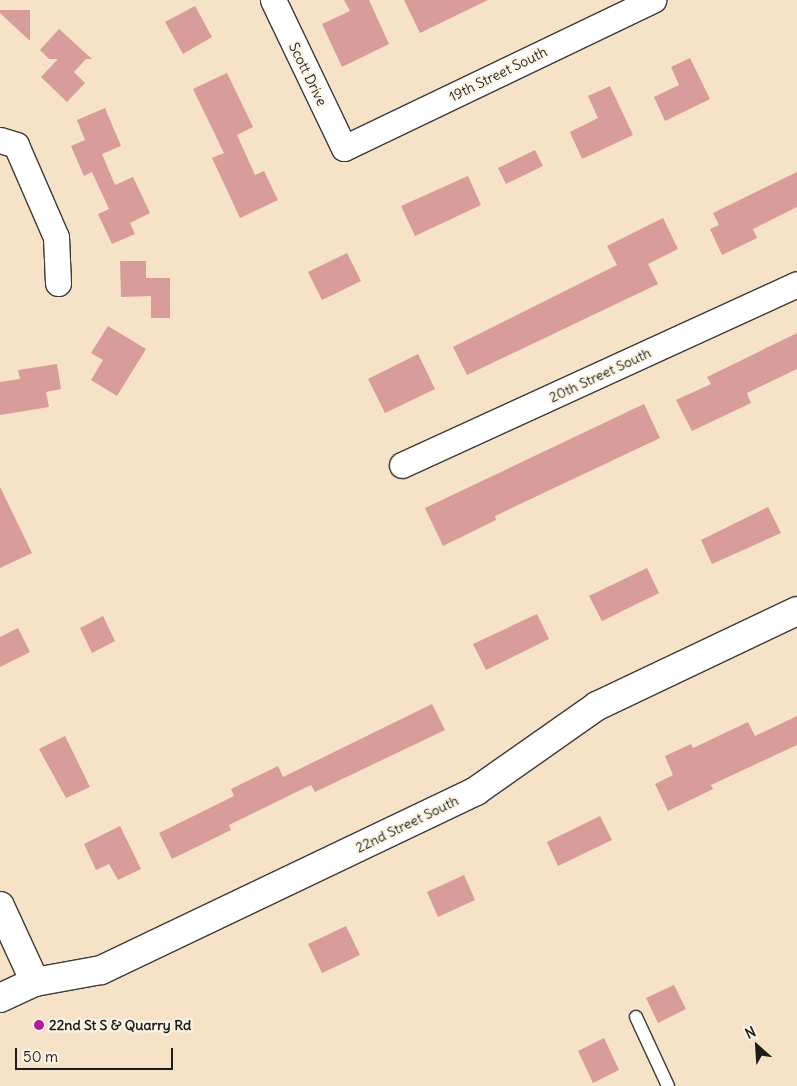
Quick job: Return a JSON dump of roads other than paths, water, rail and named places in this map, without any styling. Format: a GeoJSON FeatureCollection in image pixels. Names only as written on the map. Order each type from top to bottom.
{"type":"FeatureCollection","features":[{"type":"Feature","properties":{"kind":"street","name":"Scott Drive"},"geometry":{"type":"LineString","coordinates":[[273,0],[344,148]]}},
{"type":"Feature","properties":{"kind":"street","name":"19th Street South"},"geometry":{"type":"LineString","coordinates":[[344,148],[653,0]]}},
{"type":"Feature","properties":{"kind":"street"},"geometry":{"type":"LineString","coordinates":[[0,140],[16,145],[56,237],[58,283]]}},
{"type":"Feature","properties":{"kind":"street","name":"20th Street South"},"geometry":{"type":"LineString","coordinates":[[402,465],[797,284]]}},
{"type":"Feature","properties":{"kind":"street","name":"22nd Street South"},"geometry":{"type":"LineString","coordinates":[[0,998],[35,982],[102,970],[467,795],[597,706],[797,611]]}},
{"type":"Feature","properties":{"kind":"street"},"geometry":{"type":"LineString","coordinates":[[1,911],[35,982]]}},
{"type":"Feature","properties":{"kind":"lane"},"geometry":{"type":"LineString","coordinates":[[636,1017],[668,1086]]}},
{"type":"Feature","properties":{"kind":"place","name":"22nd St S & Quarry Rd"},"geometry":{"type":"Point","coordinates":[39,1025]}}]}
